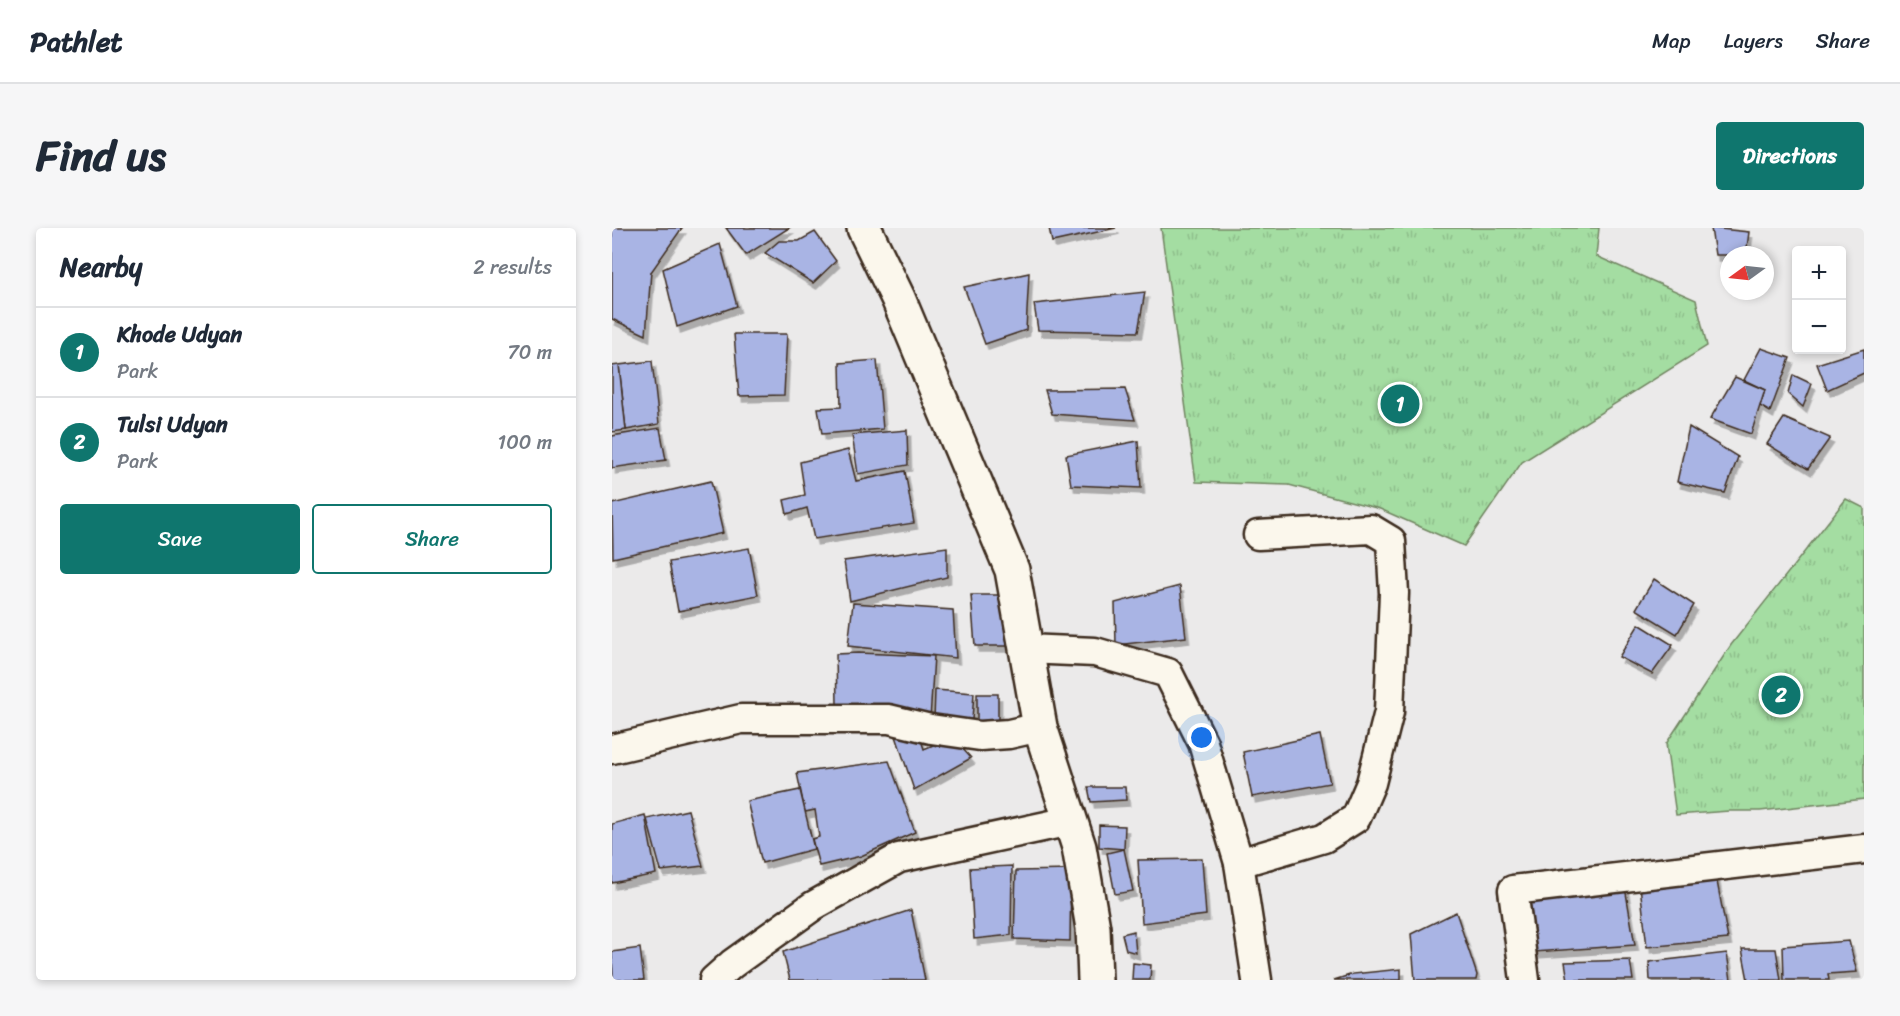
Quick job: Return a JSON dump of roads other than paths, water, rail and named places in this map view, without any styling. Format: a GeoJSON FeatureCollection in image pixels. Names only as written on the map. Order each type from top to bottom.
{"type":"FeatureCollection","features":[{"type":"Feature","properties":{"kind":"street"},"geometry":{"type":"LineString","coordinates":[[864,228],[898,298],[1012,570],[1040,727],[1079,847],[1093,928],[1095,980]]}},
{"type":"Feature","properties":{"kind":"street"},"geometry":{"type":"LineString","coordinates":[[1239,863],[1324,838],[1356,818],[1371,783],[1389,712],[1394,593],[1391,540],[1371,529],[1258,535]]}},
{"type":"Feature","properties":{"kind":"street"},"geometry":{"type":"LineString","coordinates":[[1026,649],[1095,652],[1168,673],[1203,743],[1239,863],[1257,980]]}},
{"type":"Feature","properties":{"kind":"street"},"geometry":{"type":"LineString","coordinates":[[612,749],[741,719],[889,719],[931,729],[980,736],[1009,734],[1040,727]]}},
{"type":"Feature","properties":{"kind":"street"},"geometry":{"type":"LineString","coordinates":[[714,980],[732,964],[813,906],[899,858],[1070,821]]}},
{"type":"Feature","properties":{"kind":"street"},"geometry":{"type":"LineString","coordinates":[[1525,980],[1514,890],[1864,849]]}},
{"type":"Feature","properties":{"kind":"place","name":"Khode Udyan"},"geometry":{"type":"Point","coordinates":[1400,404]}},
{"type":"Feature","properties":{"kind":"place","name":"Tulsi Udyan"},"geometry":{"type":"Point","coordinates":[1781,695]}}]}
